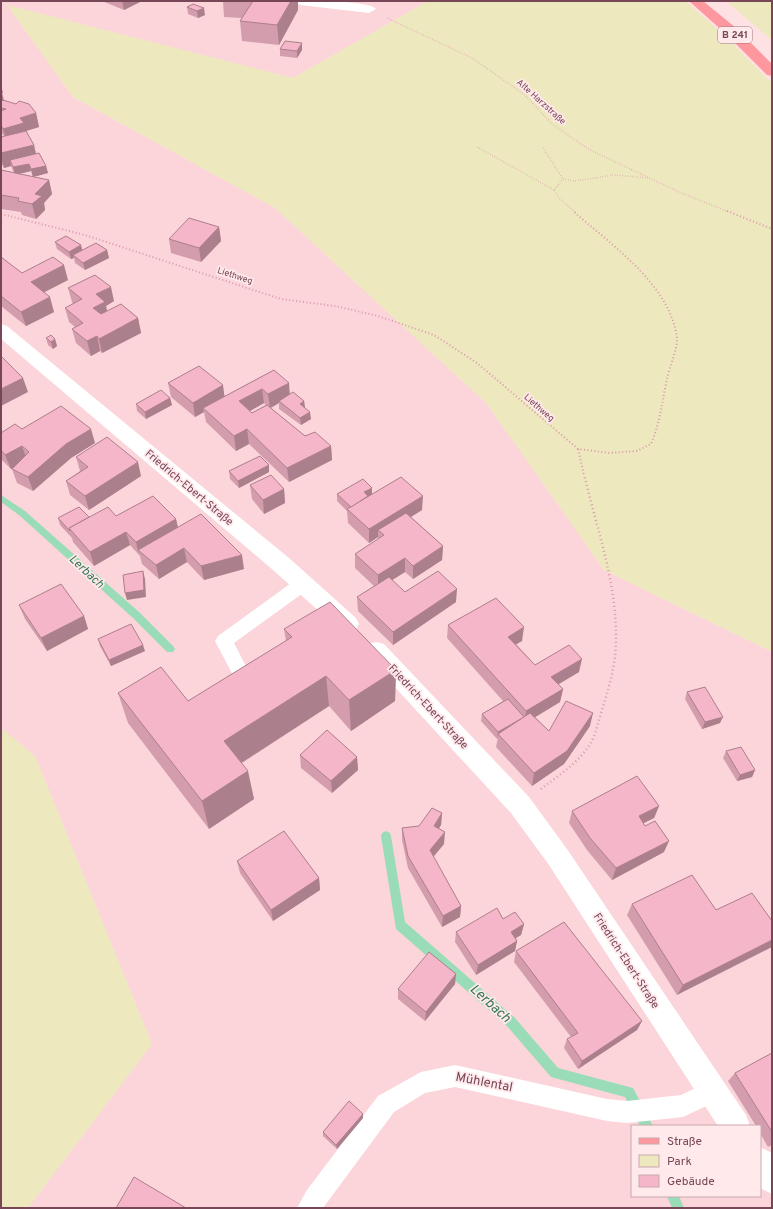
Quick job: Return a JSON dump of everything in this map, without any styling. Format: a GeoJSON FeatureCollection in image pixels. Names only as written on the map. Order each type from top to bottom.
{"type":"FeatureCollection","features":[{"type":"Feature","properties":{"kind":"main road","name":"B 241"},"geometry":{"type":"LineString","coordinates":[[695,1],[731,31],[772,72]]}},
{"type":"Feature","properties":{"kind":"street"},"geometry":{"type":"LineString","coordinates":[[300,1],[369,9]]}},
{"type":"Feature","properties":{"kind":"street","name":"Friedrich-Ebert-Straße"},"geometry":{"type":"LineString","coordinates":[[1,330],[304,583],[375,650],[520,805],[558,857],[711,1092],[734,1125]]}},
{"type":"Feature","properties":{"kind":"street"},"geometry":{"type":"LineString","coordinates":[[761,1163],[772,1179]]}},
{"type":"Feature","properties":{"kind":"lane"},"geometry":{"type":"LineString","coordinates":[[242,676],[224,641],[304,583]]}},
{"type":"Feature","properties":{"kind":"lane","name":"Mühlental"},"geometry":{"type":"LineString","coordinates":[[309,1208],[386,1104],[421,1083],[455,1076],[607,1110],[627,1112],[683,1106],[711,1092]]}},
{"type":"Feature","properties":{"kind":"path","name":"Alte Harzstraße"},"geometry":{"type":"LineString","coordinates":[[369,9],[472,58],[526,95],[552,124],[588,149],[679,192],[772,229]]}},
{"type":"Feature","properties":{"kind":"path"},"geometry":{"type":"LineString","coordinates":[[477,147],[554,190],[559,198],[650,280],[668,310],[677,339],[667,378],[658,424],[651,444],[637,451],[610,453],[578,449],[600,541],[610,573],[615,617],[613,668],[602,712],[592,741],[576,762],[520,805]]}},
{"type":"Feature","properties":{"kind":"path"},"geometry":{"type":"LineString","coordinates":[[542,148],[563,179],[575,181],[614,175],[650,178]]}},
{"type":"Feature","properties":{"kind":"path"},"geometry":{"type":"LineString","coordinates":[[554,190],[563,179]]}},
{"type":"Feature","properties":{"kind":"path","name":"Liethweg"},"geometry":{"type":"LineString","coordinates":[[1,214],[40,222],[85,235],[281,299],[335,306],[378,316],[434,335],[477,363],[578,449]]}},
{"type":"Feature","properties":{"kind":"shaded area"},"geometry":{"type":"Polygon","coordinates":[[[1,1],[428,1],[293,78],[8,6],[73,97],[275,208],[487,404],[604,570],[772,652],[772,1208],[28,1208],[152,1044],[35,756],[1,728],[1,1]]]}},
{"type":"Feature","properties":{"kind":"green space"},"geometry":{"type":"Polygon","coordinates":[[[428,1],[685,1],[721,32],[772,83],[772,652],[604,570],[487,404],[275,208],[73,97],[7,5],[293,78],[428,1]]]}},
{"type":"Feature","properties":{"kind":"green space"},"geometry":{"type":"Polygon","coordinates":[[[726,1],[772,1],[772,40],[726,1]]]}},
{"type":"Feature","properties":{"kind":"green space"},"geometry":{"type":"Polygon","coordinates":[[[1,728],[35,756],[152,1044],[28,1208],[1,1208],[1,728]]]}},
{"type":"Feature","properties":{"kind":"building"},"geometry":{"type":"Polygon","coordinates":[[[253,1],[291,1],[277,25],[240,21],[253,1]]]}},
{"type":"Feature","properties":{"kind":"building"},"geometry":{"type":"Polygon","coordinates":[[[193,4],[204,8],[197,11],[187,7],[193,4]]]}},
{"type":"Feature","properties":{"kind":"building"},"geometry":{"type":"Polygon","coordinates":[[[285,41],[302,43],[297,51],[280,49],[285,41]]]}},
{"type":"Feature","properties":{"kind":"building"},"geometry":{"type":"Polygon","coordinates":[[[3,100],[16,104],[19,101],[29,104],[36,113],[20,118],[24,123],[3,129],[1,125],[1,111],[6,109],[1,108],[1,102],[3,100]]]}},
{"type":"Feature","properties":{"kind":"building"},"geometry":{"type":"Polygon","coordinates":[[[26,131],[34,145],[1,153],[1,137],[26,131]]]}},
{"type":"Feature","properties":{"kind":"building"},"geometry":{"type":"Polygon","coordinates":[[[39,153],[46,166],[31,169],[29,164],[13,167],[10,160],[39,153]]]}},
{"type":"Feature","properties":{"kind":"building"},"geometry":{"type":"Polygon","coordinates":[[[1,170],[49,180],[35,194],[42,196],[32,204],[18,201],[19,198],[1,195],[1,170]]]}},
{"type":"Feature","properties":{"kind":"building"},"geometry":{"type":"Polygon","coordinates":[[[189,218],[219,227],[199,248],[169,239],[189,218]]]}},
{"type":"Feature","properties":{"kind":"building"},"geometry":{"type":"Polygon","coordinates":[[[66,236],[81,245],[69,252],[55,242],[66,236]]]}},
{"type":"Feature","properties":{"kind":"building"},"geometry":{"type":"Polygon","coordinates":[[[96,243],[107,250],[83,263],[73,255],[96,243]]]}},
{"type":"Feature","properties":{"kind":"building"},"geometry":{"type":"Polygon","coordinates":[[[1,257],[22,273],[53,257],[64,265],[31,282],[50,297],[21,312],[1,296],[1,257]]]}},
{"type":"Feature","properties":{"kind":"building"},"geometry":{"type":"Polygon","coordinates":[[[95,275],[111,287],[96,294],[105,302],[93,308],[101,314],[121,304],[138,318],[99,339],[97,336],[87,341],[72,329],[83,323],[65,308],[82,299],[68,288],[95,275]]]}},
{"type":"Feature","properties":{"kind":"building"},"geometry":{"type":"Polygon","coordinates":[[[51,335],[55,339],[51,342],[46,338],[51,335]]]}},
{"type":"Feature","properties":{"kind":"building"},"geometry":{"type":"Polygon","coordinates":[[[1,356],[23,378],[1,389],[1,356]]]}},
{"type":"Feature","properties":{"kind":"building"},"geometry":{"type":"Polygon","coordinates":[[[199,366],[223,385],[193,403],[168,383],[199,366]]]}},
{"type":"Feature","properties":{"kind":"building"},"geometry":{"type":"Polygon","coordinates":[[[274,370],[289,383],[268,394],[262,389],[239,401],[252,413],[267,405],[305,436],[315,432],[331,446],[287,468],[247,429],[234,436],[203,408],[274,370]]]}},
{"type":"Feature","properties":{"kind":"building"},"geometry":{"type":"Polygon","coordinates":[[[161,390],[170,398],[145,412],[136,404],[161,390]]]}},
{"type":"Feature","properties":{"kind":"building"},"geometry":{"type":"Polygon","coordinates":[[[293,392],[304,401],[300,404],[310,412],[300,418],[279,401],[293,392]]]}},
{"type":"Feature","properties":{"kind":"building"},"geometry":{"type":"Polygon","coordinates":[[[61,406],[91,429],[66,444],[28,477],[12,469],[29,452],[22,446],[5,455],[1,450],[1,433],[15,424],[22,429],[61,406]]]}},
{"type":"Feature","properties":{"kind":"building"},"geometry":{"type":"Polygon","coordinates":[[[107,437],[138,462],[85,496],[66,481],[88,467],[76,457],[107,437]]]}},
{"type":"Feature","properties":{"kind":"building"},"geometry":{"type":"Polygon","coordinates":[[[260,456],[269,465],[238,481],[229,471],[260,456]]]}},
{"type":"Feature","properties":{"kind":"building"},"geometry":{"type":"Polygon","coordinates":[[[271,475],[284,489],[263,500],[250,485],[271,475]]]}},
{"type":"Feature","properties":{"kind":"building"},"geometry":{"type":"Polygon","coordinates":[[[401,477],[423,496],[369,529],[347,509],[401,477]]]}},
{"type":"Feature","properties":{"kind":"building"},"geometry":{"type":"Polygon","coordinates":[[[363,479],[372,488],[364,492],[368,496],[351,507],[337,494],[363,479]]]}},
{"type":"Feature","properties":{"kind":"building"},"geometry":{"type":"Polygon","coordinates":[[[153,496],[176,519],[136,542],[126,532],[90,552],[69,528],[108,507],[116,516],[153,496]]]}},
{"type":"Feature","properties":{"kind":"building"},"geometry":{"type":"Polygon","coordinates":[[[79,507],[89,517],[69,528],[70,531],[58,518],[79,507]]]}},
{"type":"Feature","properties":{"kind":"building"},"geometry":{"type":"Polygon","coordinates":[[[406,513],[443,546],[413,566],[405,558],[378,575],[355,554],[384,535],[378,530],[406,513]]]}},
{"type":"Feature","properties":{"kind":"building"},"geometry":{"type":"Polygon","coordinates":[[[201,514],[242,555],[201,566],[184,548],[156,565],[138,550],[201,514]]]}},
{"type":"Feature","properties":{"kind":"building"},"geometry":{"type":"Polygon","coordinates":[[[143,571],[144,590],[125,593],[123,575],[143,571]]]}},
{"type":"Feature","properties":{"kind":"building"},"geometry":{"type":"Polygon","coordinates":[[[438,571],[457,589],[393,632],[357,597],[389,577],[405,592],[438,571]]]}},
{"type":"Feature","properties":{"kind":"building"},"geometry":{"type":"Polygon","coordinates":[[[61,584],[84,616],[41,638],[19,605],[61,584]]]}},
{"type":"Feature","properties":{"kind":"building"},"geometry":{"type":"Polygon","coordinates":[[[496,598],[524,627],[508,637],[535,665],[569,645],[582,659],[551,677],[563,689],[526,711],[448,625],[496,598]]]}},
{"type":"Feature","properties":{"kind":"building"},"geometry":{"type":"Polygon","coordinates":[[[330,602],[396,670],[349,700],[326,676],[224,741],[248,771],[202,801],[118,693],[161,667],[188,701],[292,637],[284,629],[330,602]]]}},
{"type":"Feature","properties":{"kind":"building"},"geometry":{"type":"Polygon","coordinates":[[[131,624],[143,645],[109,660],[98,639],[131,624]]]}},
{"type":"Feature","properties":{"kind":"building"},"geometry":{"type":"Polygon","coordinates":[[[705,687],[723,717],[705,722],[687,692],[705,687]]]}},
{"type":"Feature","properties":{"kind":"building"},"geometry":{"type":"Polygon","coordinates":[[[508,699],[524,717],[498,732],[482,714],[508,699]]]}},
{"type":"Feature","properties":{"kind":"building"},"geometry":{"type":"Polygon","coordinates":[[[566,701],[593,713],[567,751],[534,773],[498,734],[530,713],[549,731],[566,701]]]}},
{"type":"Feature","properties":{"kind":"building"},"geometry":{"type":"Polygon","coordinates":[[[327,730],[357,757],[331,781],[300,755],[327,730]]]}},
{"type":"Feature","properties":{"kind":"building"},"geometry":{"type":"Polygon","coordinates":[[[741,747],[755,770],[740,775],[726,751],[741,747]]]}},
{"type":"Feature","properties":{"kind":"building"},"geometry":{"type":"Polygon","coordinates":[[[637,776],[659,806],[639,816],[645,826],[655,821],[669,841],[616,868],[590,838],[572,811],[637,776]]]}},
{"type":"Feature","properties":{"kind":"building"},"geometry":{"type":"Polygon","coordinates":[[[432,808],[442,813],[434,826],[445,832],[430,850],[461,906],[443,916],[408,856],[402,828],[419,826],[432,808]]]}},
{"type":"Feature","properties":{"kind":"building"},"geometry":{"type":"Polygon","coordinates":[[[284,831],[319,878],[271,910],[237,861],[284,831]]]}},
{"type":"Feature","properties":{"kind":"building"},"geometry":{"type":"Polygon","coordinates":[[[692,875],[716,910],[752,893],[772,921],[772,940],[683,985],[632,904],[692,875]]]}},
{"type":"Feature","properties":{"kind":"building"},"geometry":{"type":"Polygon","coordinates":[[[497,908],[503,919],[515,912],[524,924],[511,932],[517,941],[478,965],[456,932],[497,908]]]}},
{"type":"Feature","properties":{"kind":"building"},"geometry":{"type":"Polygon","coordinates":[[[564,922],[642,1021],[582,1061],[567,1039],[578,1033],[516,951],[564,922]]]}},
{"type":"Feature","properties":{"kind":"building"},"geometry":{"type":"Polygon","coordinates":[[[429,952],[456,974],[426,1012],[398,989],[429,952]]]}},
{"type":"Feature","properties":{"kind":"building"},"geometry":{"type":"Polygon","coordinates":[[[772,1053],[772,1132],[735,1073],[772,1053]]]}},
{"type":"Feature","properties":{"kind":"building"},"geometry":{"type":"Polygon","coordinates":[[[349,1101],[363,1114],[336,1145],[323,1132],[349,1101]]]}},
{"type":"Feature","properties":{"kind":"building"},"geometry":{"type":"Polygon","coordinates":[[[134,1177],[186,1208],[116,1208],[134,1177]]]}},
{"type":"Feature","properties":{"kind":"waterway","name":"Lerbach"},"geometry":{"type":"LineString","coordinates":[[1,498],[22,513],[136,615],[170,649]]}},
{"type":"Feature","properties":{"kind":"waterway","name":"Lerbach"},"geometry":{"type":"LineString","coordinates":[[386,836],[400,925],[511,1022],[555,1073],[629,1092],[646,1125]]}},
{"type":"Feature","properties":{"kind":"waterway","name":"Lerbach"},"geometry":{"type":"LineString","coordinates":[[673,1197],[678,1208]]}}]}
